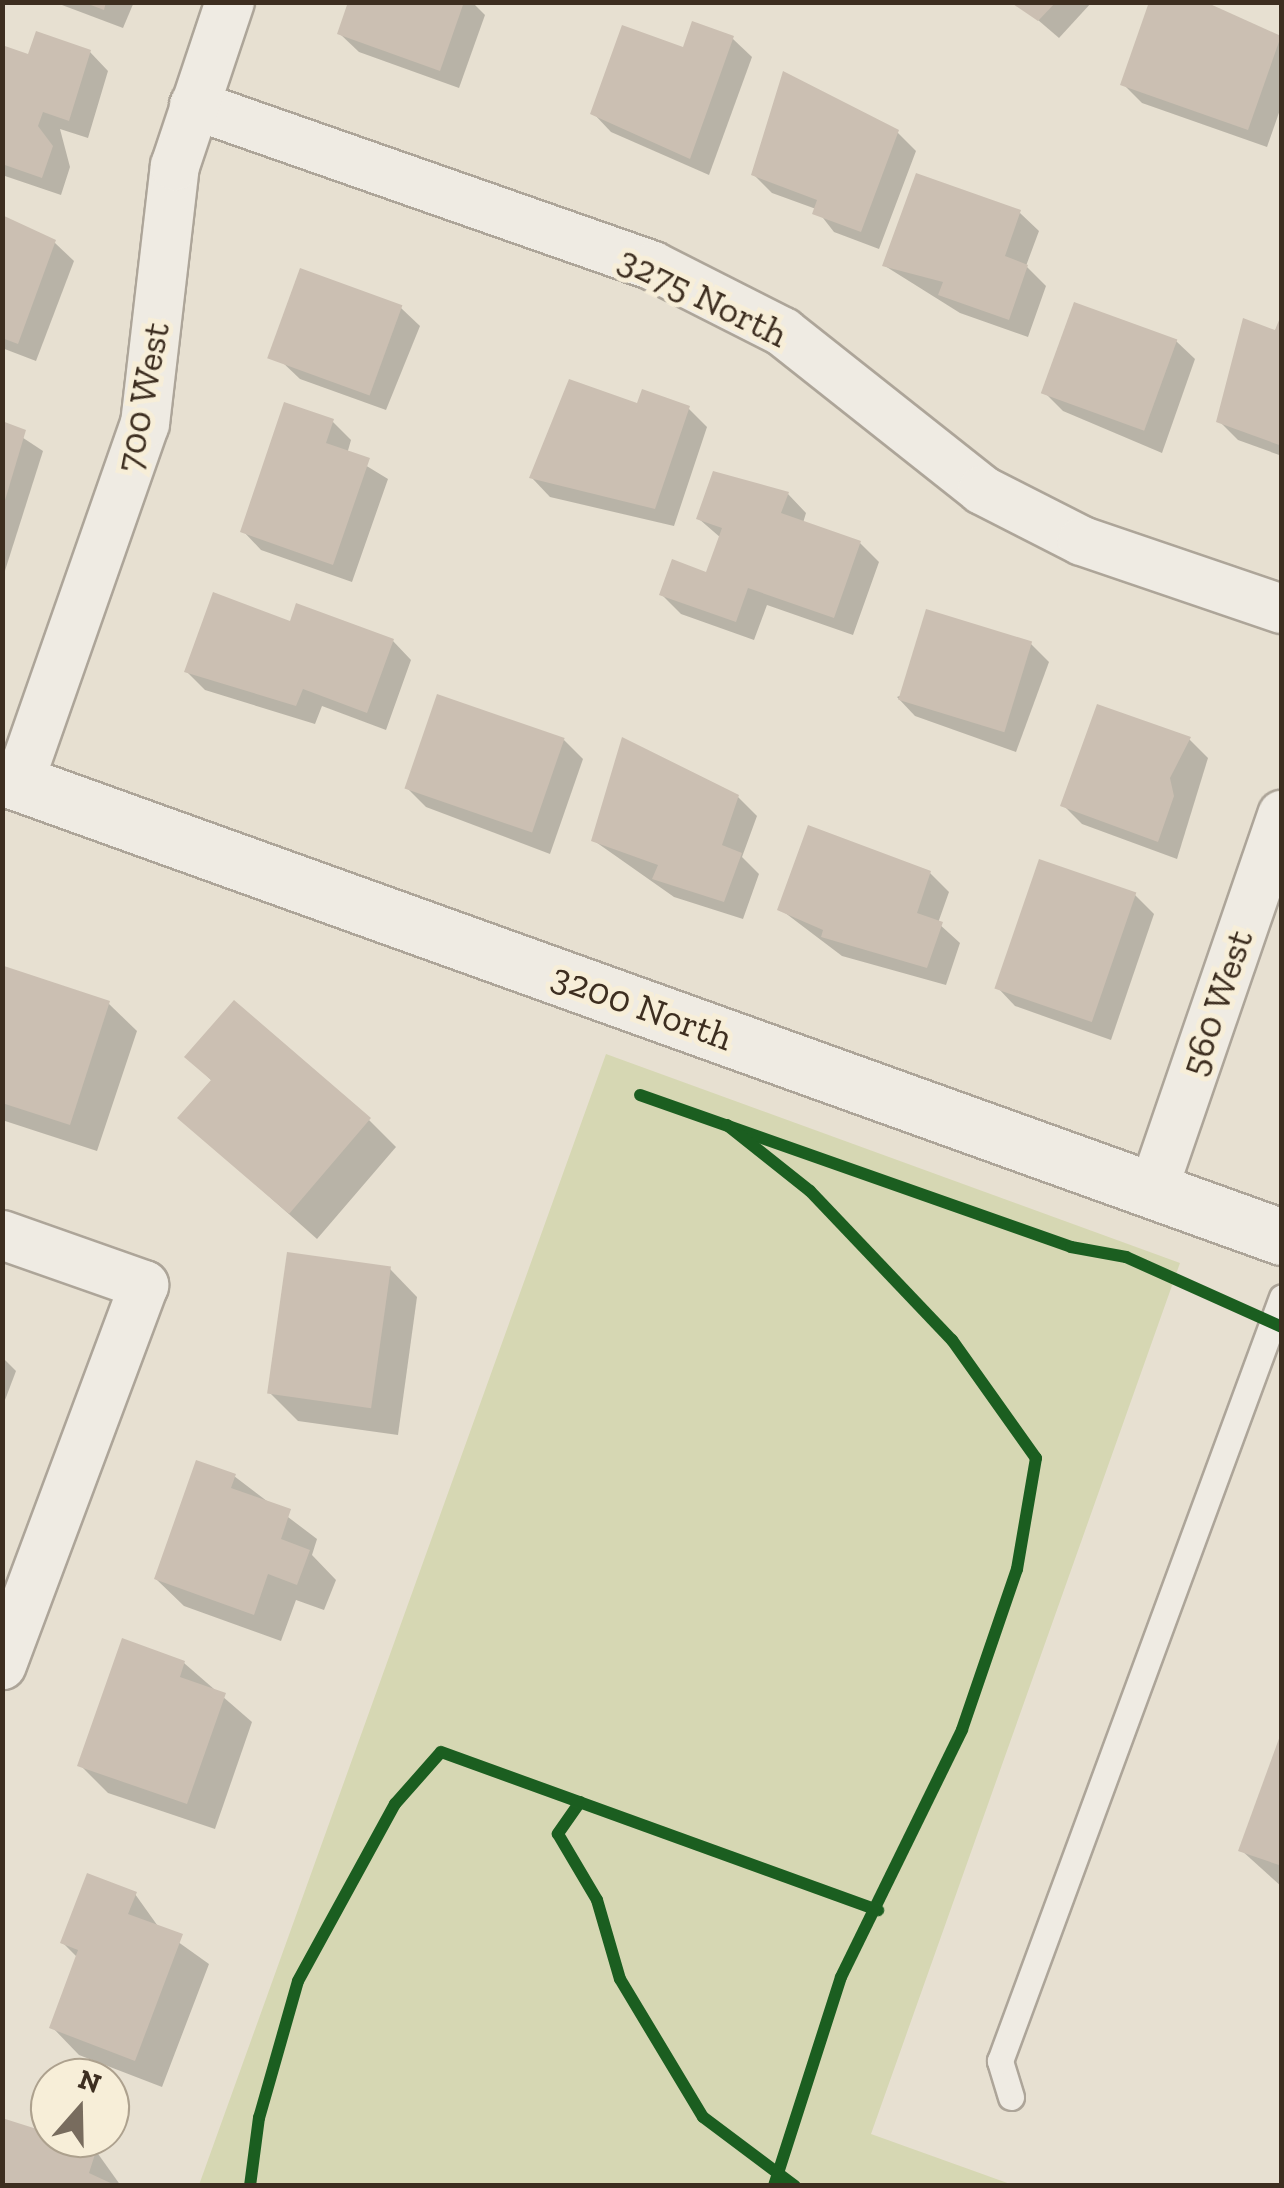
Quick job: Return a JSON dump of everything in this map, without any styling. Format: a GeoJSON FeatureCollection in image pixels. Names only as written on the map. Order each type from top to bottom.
{"type":"FeatureCollection","features":[{"type":"Feature","properties":{"kind":"street","name":"700 West"},"geometry":{"type":"LineString","coordinates":[[11,780],[145,424],[176,166],[230,2]]}},
{"type":"Feature","properties":{"kind":"street","name":"3275 North"},"geometry":{"type":"LineString","coordinates":[[194,104],[653,266],[783,332],[982,490],[1082,541],[1282,610]]}},
{"type":"Feature","properties":{"kind":"street","name":"3200 North"},"geometry":{"type":"LineString","coordinates":[[11,780],[1282,1237]]}},
{"type":"Feature","properties":{"kind":"street","name":"560 West"},"geometry":{"type":"LineString","coordinates":[[1152,1190],[1282,815]]}},
{"type":"Feature","properties":{"kind":"street"},"geometry":{"type":"LineString","coordinates":[[2,1235],[144,1285],[2,1665]]}},
{"type":"Feature","properties":{"kind":"lane"},"geometry":{"type":"LineString","coordinates":[[1011,2096],[1000,2061],[1282,1296]]}},
{"type":"Feature","properties":{"kind":"green space"},"geometry":{"type":"Polygon","coordinates":[[[606,1054],[1180,1263],[871,2134],[1013,2185],[199,2185],[606,1054]]]}},
{"type":"Feature","properties":{"kind":"building"},"geometry":{"type":"Polygon","coordinates":[[[83,2],[106,2],[104,10],[83,2]]]}},
{"type":"Feature","properties":{"kind":"building"},"geometry":{"type":"Polygon","coordinates":[[[348,2],[464,2],[440,71],[337,34],[348,2]]]}},
{"type":"Feature","properties":{"kind":"building"},"geometry":{"type":"Polygon","coordinates":[[[1010,2],[1056,2],[1038,21],[1010,2]]]}},
{"type":"Feature","properties":{"kind":"building"},"geometry":{"type":"Polygon","coordinates":[[[1149,2],[1210,4],[1281,36],[1248,130],[1120,85],[1149,2]]]}},
{"type":"Feature","properties":{"kind":"building"},"geometry":{"type":"Polygon","coordinates":[[[692,21],[734,36],[690,159],[590,114],[622,25],[683,47],[692,21]]]}},
{"type":"Feature","properties":{"kind":"building"},"geometry":{"type":"Polygon","coordinates":[[[36,31],[91,50],[69,121],[43,112],[38,126],[53,146],[42,178],[2,164],[2,45],[28,54],[36,31]]]}},
{"type":"Feature","properties":{"kind":"building"},"geometry":{"type":"Polygon","coordinates":[[[783,71],[899,130],[861,232],[812,214],[817,200],[751,175],[783,71]]]}},
{"type":"Feature","properties":{"kind":"building"},"geometry":{"type":"Polygon","coordinates":[[[916,173],[1021,210],[1005,256],[1028,265],[1009,320],[938,295],[943,282],[882,266],[916,173]]]}},
{"type":"Feature","properties":{"kind":"building"},"geometry":{"type":"Polygon","coordinates":[[[2,215],[56,240],[18,344],[2,338],[2,215]]]}},
{"type":"Feature","properties":{"kind":"building"},"geometry":{"type":"Polygon","coordinates":[[[300,268],[402,305],[370,395],[267,358],[300,268]]]}},
{"type":"Feature","properties":{"kind":"building"},"geometry":{"type":"Polygon","coordinates":[[[1074,302],[1177,340],[1144,431],[1041,393],[1074,302]]]}},
{"type":"Feature","properties":{"kind":"building"},"geometry":{"type":"Polygon","coordinates":[[[1282,313],[1282,446],[1216,422],[1243,318],[1275,330],[1282,313]]]}},
{"type":"Feature","properties":{"kind":"building"},"geometry":{"type":"Polygon","coordinates":[[[569,379],[637,403],[642,389],[690,406],[655,509],[529,478],[569,379]]]}},
{"type":"Feature","properties":{"kind":"building"},"geometry":{"type":"Polygon","coordinates":[[[284,402],[334,419],[326,443],[370,458],[333,565],[240,532],[284,402]]]}},
{"type":"Feature","properties":{"kind":"building"},"geometry":{"type":"Polygon","coordinates":[[[2,421],[26,430],[3,507],[2,507],[2,421]]]}},
{"type":"Feature","properties":{"kind":"building"},"geometry":{"type":"Polygon","coordinates":[[[713,471],[789,492],[781,513],[861,541],[834,618],[748,588],[736,622],[659,595],[672,559],[706,572],[722,528],[696,519],[713,471]]]}},
{"type":"Feature","properties":{"kind":"building"},"geometry":{"type":"Polygon","coordinates":[[[213,592],[290,621],[296,603],[394,639],[367,713],[303,689],[296,706],[184,672],[213,592]]]}},
{"type":"Feature","properties":{"kind":"building"},"geometry":{"type":"Polygon","coordinates":[[[926,609],[1032,641],[1004,732],[898,700],[926,609]]]}},
{"type":"Feature","properties":{"kind":"building"},"geometry":{"type":"Polygon","coordinates":[[[437,694],[565,738],[532,833],[404,789],[437,694]]]}},
{"type":"Feature","properties":{"kind":"building"},"geometry":{"type":"Polygon","coordinates":[[[1097,704],[1191,737],[1170,778],[1174,796],[1158,842],[1060,806],[1097,704]]]}},
{"type":"Feature","properties":{"kind":"building"},"geometry":{"type":"Polygon","coordinates":[[[622,737],[739,795],[722,845],[742,853],[724,902],[652,879],[658,865],[591,841],[622,737]]]}},
{"type":"Feature","properties":{"kind":"building"},"geometry":{"type":"Polygon","coordinates":[[[808,825],[931,871],[917,913],[943,922],[927,968],[821,937],[823,930],[777,910],[808,825]]]}},
{"type":"Feature","properties":{"kind":"building"},"geometry":{"type":"Polygon","coordinates":[[[1039,859],[1136,893],[1092,1022],[994,989],[1039,859]]]}},
{"type":"Feature","properties":{"kind":"building"},"geometry":{"type":"Polygon","coordinates":[[[4,966],[110,1001],[70,1125],[2,1103],[4,966]]]}},
{"type":"Feature","properties":{"kind":"building"},"geometry":{"type":"Polygon","coordinates":[[[234,1000],[371,1118],[289,1214],[177,1118],[211,1080],[184,1057],[234,1000]]]}},
{"type":"Feature","properties":{"kind":"building"},"geometry":{"type":"Polygon","coordinates":[[[287,1252],[391,1267],[371,1408],[267,1394],[287,1252]]]}},
{"type":"Feature","properties":{"kind":"building"},"geometry":{"type":"Polygon","coordinates":[[[196,1460],[236,1474],[231,1488],[291,1509],[281,1539],[310,1550],[297,1585],[268,1574],[254,1615],[154,1579],[196,1460]]]}},
{"type":"Feature","properties":{"kind":"building"},"geometry":{"type":"Polygon","coordinates":[[[122,1638],[185,1661],[180,1677],[226,1693],[187,1804],[77,1766],[122,1638]]]}},
{"type":"Feature","properties":{"kind":"building"},"geometry":{"type":"Polygon","coordinates":[[[1282,1733],[1282,1866],[1238,1851],[1282,1733]]]}},
{"type":"Feature","properties":{"kind":"building"},"geometry":{"type":"Polygon","coordinates":[[[87,1873],[137,1892],[128,1914],[183,1934],[135,2061],[49,2028],[78,1950],[60,1943],[87,1873]]]}},
{"type":"Feature","properties":{"kind":"building"},"geometry":{"type":"Polygon","coordinates":[[[2,2118],[30,2127],[30,2158],[94,2158],[89,2173],[117,2186],[2,2186],[2,2118]]]}},
{"type":"Feature","properties":{"kind":"cycle path"},"geometry":{"type":"LineString","coordinates":[[640,1095],[1071,1247],[1126,1257],[1282,1327]]}},
{"type":"Feature","properties":{"kind":"cycle path"},"geometry":{"type":"LineString","coordinates":[[727,1125],[810,1191],[952,1340],[1036,1458],[1017,1569],[962,1730],[841,1977],[774,2186]]}},
{"type":"Feature","properties":{"kind":"cycle path"},"geometry":{"type":"LineString","coordinates":[[250,2186],[259,2118],[298,1981],[395,1804],[441,1752],[878,1910]]}},
{"type":"Feature","properties":{"kind":"cycle path"},"geometry":{"type":"LineString","coordinates":[[580,1802],[558,1834],[597,1900],[620,1979],[703,2117],[795,2186]]}}]}
